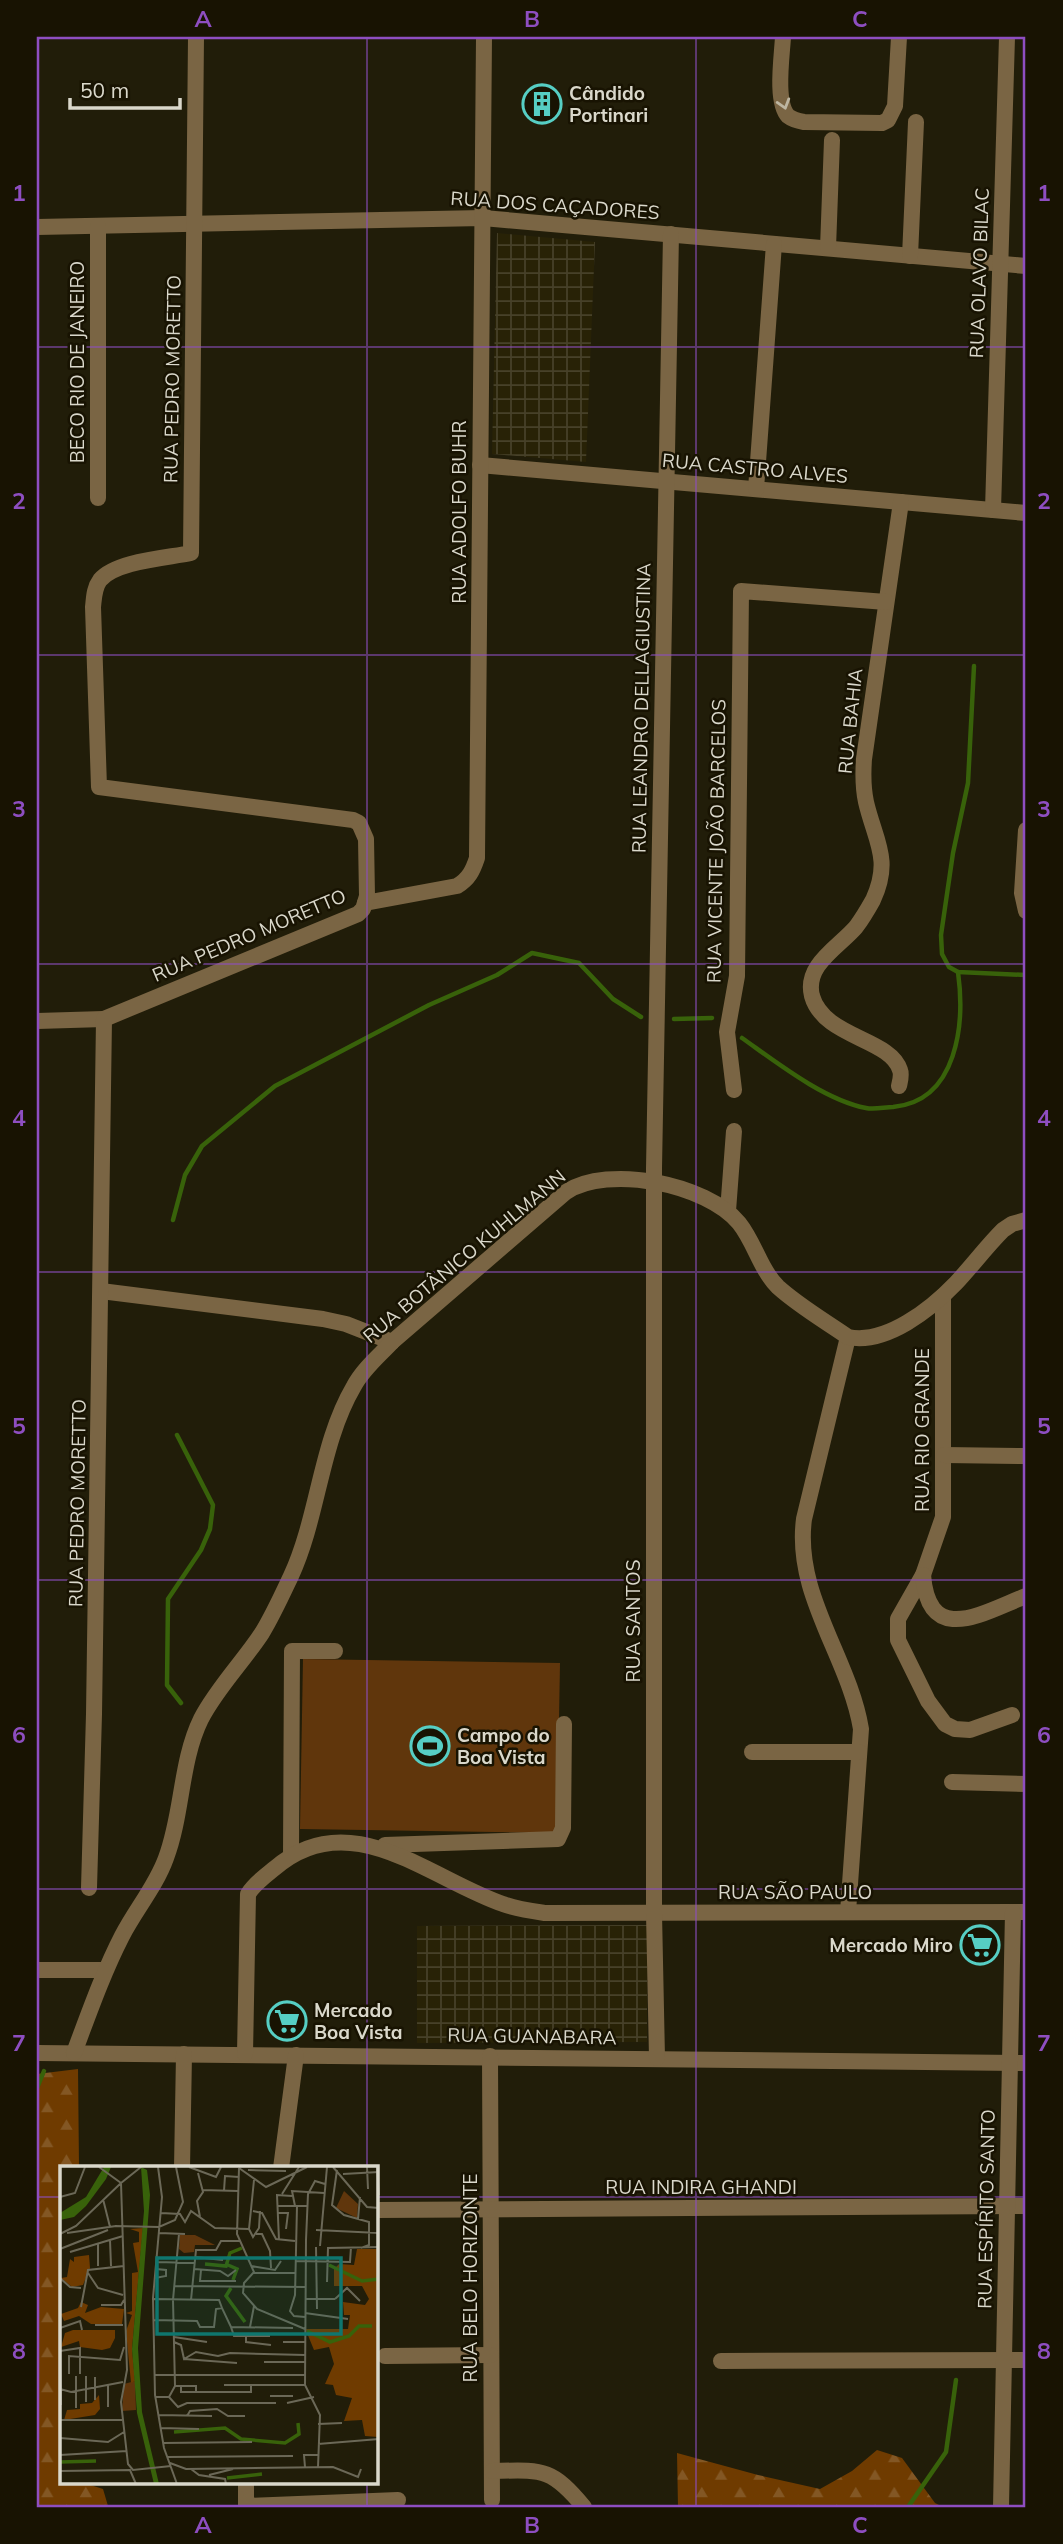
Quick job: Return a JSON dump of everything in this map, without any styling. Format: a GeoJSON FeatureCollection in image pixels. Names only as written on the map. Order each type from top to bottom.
{"type":"FeatureCollection","features":[{"type":"Feature","properties":{"kind":"street","name":"RUA PEDRO MORETTO"},"geometry":{"type":"LineString","coordinates":[[89,1888],[104,1019],[358,914],[365,904],[366,839],[359,823],[99,787],[93,607],[96,587],[102,578],[119,569],[140,562],[191,553],[196,37]]}},
{"type":"Feature","properties":{"kind":"street","name":"RUA ADOLFO BUHR"},"geometry":{"type":"LineString","coordinates":[[365,904],[457,886],[473,871],[477,858],[485,37]]}},
{"type":"Feature","properties":{"kind":"street"},"geometry":{"type":"LineString","coordinates":[[783,37],[781,97],[786,114],[793,120],[804,122],[881,123],[888,120],[895,106],[899,37]]}},
{"type":"Feature","properties":{"kind":"street","name":"RUA OLAVO BILAC"},"geometry":{"type":"LineString","coordinates":[[993,510],[1007,37]]}},
{"type":"Feature","properties":{"kind":"street"},"geometry":{"type":"LineString","coordinates":[[910,256],[916,122]]}},
{"type":"Feature","properties":{"kind":"street"},"geometry":{"type":"LineString","coordinates":[[828,248],[832,140]]}},
{"type":"Feature","properties":{"kind":"street","name":"RUA DOS CAÇADORES"},"geometry":{"type":"LineString","coordinates":[[37,227],[483,218],[1026,266]]}},
{"type":"Feature","properties":{"kind":"street","name":"BECO RIO DE JANEIRO"},"geometry":{"type":"LineString","coordinates":[[97,498],[98,226]]}},
{"type":"Feature","properties":{"kind":"street","name":"RUA LEANDRO DELLAGIUSTINA"},"geometry":{"type":"LineString","coordinates":[[654,1183],[671,234]]}},
{"type":"Feature","properties":{"kind":"street"},"geometry":{"type":"LineString","coordinates":[[756,489],[774,244]]}},
{"type":"Feature","properties":{"kind":"street","name":"RUA CASTRO ALVES"},"geometry":{"type":"LineString","coordinates":[[480,465],[1026,513]]}},
{"type":"Feature","properties":{"kind":"street","name":"RUA BAHIA"},"geometry":{"type":"LineString","coordinates":[[899,1086],[901,1074],[894,1061],[873,1045],[831,1022],[818,1009],[811,985],[822,960],[854,929],[864,915],[883,872],[881,852],[866,800],[863,778],[901,502]]}},
{"type":"Feature","properties":{"kind":"street","name":"RUA VICENTE JOÃO BARCELOS"},"geometry":{"type":"LineString","coordinates":[[734,1090],[727,1032],[737,976],[741,592],[886,602]]}},
{"type":"Feature","properties":{"kind":"street"},"geometry":{"type":"LineString","coordinates":[[1026,830],[1022,893],[1026,911]]}},
{"type":"Feature","properties":{"kind":"street"},"geometry":{"type":"LineString","coordinates":[[37,1021],[104,1019]]}},
{"type":"Feature","properties":{"kind":"street"},"geometry":{"type":"LineString","coordinates":[[728,1211],[734,1131]]}},
{"type":"Feature","properties":{"kind":"street","name":"RUA BOTÂNICO KUHLMANN"},"geometry":{"type":"LineString","coordinates":[[74,2053],[105,1970],[162,1868],[175,1831],[191,1747],[200,1721],[209,1704],[262,1633],[292,1574],[333,1434],[343,1409],[354,1385],[392,1342],[578,1184],[609,1179],[654,1183],[699,1195],[728,1211],[741,1225],[762,1265],[779,1287],[848,1337]]}},
{"type":"Feature","properties":{"kind":"street","name":"RUA SANTOS"},"geometry":{"type":"LineString","coordinates":[[654,1183],[654,1913],[657,2058]]}},
{"type":"Feature","properties":{"kind":"street"},"geometry":{"type":"LineString","coordinates":[[848,1912],[862,1729],[809,1584],[801,1541],[848,1337],[872,1338],[886,1332],[943,1296],[1003,1230],[1026,1220]]}},
{"type":"Feature","properties":{"kind":"street"},"geometry":{"type":"LineString","coordinates":[[101,1292],[323,1320],[346,1324],[392,1342]]}},
{"type":"Feature","properties":{"kind":"street","name":"RUA RIO GRANDE"},"geometry":{"type":"LineString","coordinates":[[943,1296],[943,1517],[923,1575],[903,1608],[897,1629],[898,1640],[936,1715],[945,1724],[956,1729],[970,1730],[1012,1715]]}},
{"type":"Feature","properties":{"kind":"street"},"geometry":{"type":"LineString","coordinates":[[944,1455],[1026,1456]]}},
{"type":"Feature","properties":{"kind":"street"},"geometry":{"type":"LineString","coordinates":[[923,1575],[924,1592],[929,1603],[943,1618],[953,1621],[978,1615],[1026,1596]]}},
{"type":"Feature","properties":{"kind":"street"},"geometry":{"type":"LineString","coordinates":[[290,1855],[292,1651],[335,1651]]}},
{"type":"Feature","properties":{"kind":"street"},"geometry":{"type":"LineString","coordinates":[[245,2054],[248,1894],[253,1887],[290,1855],[325,1843],[369,1845],[558,1839],[563,1828],[564,1724]]}},
{"type":"Feature","properties":{"kind":"street"},"geometry":{"type":"LineString","coordinates":[[752,1752],[859,1752]]}},
{"type":"Feature","properties":{"kind":"street"},"geometry":{"type":"LineString","coordinates":[[952,1782],[1026,1784]]}},
{"type":"Feature","properties":{"kind":"street","name":"RUA SÃO PAULO"},"geometry":{"type":"LineString","coordinates":[[369,1845],[397,1853],[503,1904],[525,1910],[563,1914],[1020,1912]]}},
{"type":"Feature","properties":{"kind":"street","name":"RUA ESPÍRITO SANTO"},"geometry":{"type":"LineString","coordinates":[[1001,2507],[1007,2206],[1018,2063],[1020,1912]]}},
{"type":"Feature","properties":{"kind":"street"},"geometry":{"type":"LineString","coordinates":[[37,1970],[105,1970]]}},
{"type":"Feature","properties":{"kind":"street","name":"RUA GUANABARA"},"geometry":{"type":"LineString","coordinates":[[37,2053],[1018,2063]]}},
{"type":"Feature","properties":{"kind":"street"},"geometry":{"type":"LineString","coordinates":[[182,2166],[184,2054]]}},
{"type":"Feature","properties":{"kind":"street"},"geometry":{"type":"LineString","coordinates":[[281,2166],[296,2055]]}},
{"type":"Feature","properties":{"kind":"street","name":"RUA BELO HORIZONTE"},"geometry":{"type":"LineString","coordinates":[[490,2056],[492,2500]]}},
{"type":"Feature","properties":{"kind":"street","name":"RUA INDIRA GHANDI"},"geometry":{"type":"LineString","coordinates":[[378,2210],[1026,2206]]}},
{"type":"Feature","properties":{"kind":"street"},"geometry":{"type":"LineString","coordinates":[[385,2356],[491,2355]]}},
{"type":"Feature","properties":{"kind":"street"},"geometry":{"type":"LineString","coordinates":[[721,2361],[1026,2360]]}},
{"type":"Feature","properties":{"kind":"street"},"geometry":{"type":"LineString","coordinates":[[492,2471],[534,2470],[553,2476],[566,2485],[584,2507]]}},
{"type":"Feature","properties":{"kind":"street"},"geometry":{"type":"LineString","coordinates":[[246,2484],[246,2507],[398,2500]]}},
{"type":"Feature","properties":{"kind":"shaded area"},"geometry":{"type":"Polygon","coordinates":[[[497,233],[595,242],[586,462],[492,454],[497,233]]]}},
{"type":"Feature","properties":{"kind":"shaded area","name":"Campo do Boa Vista"},"geometry":{"type":"Polygon","coordinates":[[[303,1659],[560,1663],[557,1833],[300,1829],[303,1659]]]}},
{"type":"Feature","properties":{"kind":"shaded area"},"geometry":{"type":"Polygon","coordinates":[[[647,1925],[647,2042],[417,2043],[417,1926],[647,1925]]]}},
{"type":"Feature","properties":{"kind":"green space"},"geometry":{"type":"Polygon","coordinates":[[[78,2069],[79,2166],[60,2166],[60,2484],[87,2484],[103,2489],[108,2506],[37,2507],[37,2074],[78,2069]]]}},
{"type":"Feature","properties":{"kind":"green space"},"geometry":{"type":"Polygon","coordinates":[[[877,2450],[902,2458],[935,2503],[943,2507],[678,2507],[677,2453],[820,2489],[852,2471],[877,2450]]]}},
{"type":"Feature","properties":{"kind":"waterway"},"geometry":{"type":"LineString","coordinates":[[974,666],[968,783],[953,853],[941,935],[942,954],[949,967],[958,972],[1026,975]]}},
{"type":"Feature","properties":{"kind":"waterway"},"geometry":{"type":"LineString","coordinates":[[173,1220],[185,1175],[202,1146],[275,1086],[429,1005],[497,975],[532,953],[579,963],[613,999],[641,1017]]}},
{"type":"Feature","properties":{"kind":"waterway"},"geometry":{"type":"LineString","coordinates":[[742,1038],[817,1089],[850,1104],[872,1109],[915,1102],[932,1091],[944,1075],[952,1056],[958,1036],[960,1014],[958,972]]}},
{"type":"Feature","properties":{"kind":"waterway"},"geometry":{"type":"LineString","coordinates":[[674,1019],[712,1018]]}},
{"type":"Feature","properties":{"kind":"waterway"},"geometry":{"type":"LineString","coordinates":[[177,1435],[213,1505],[210,1529],[201,1550],[168,1599],[167,1685],[181,1703]]}},
{"type":"Feature","properties":{"kind":"waterway"},"geometry":{"type":"LineString","coordinates":[[37,2088],[44,2071]]}},
{"type":"Feature","properties":{"kind":"waterway"},"geometry":{"type":"LineString","coordinates":[[908,2507],[946,2452],[956,2380]]}},
{"type":"Feature","properties":{"kind":"place","name":"Cândido Portinari"},"geometry":{"type":"Point","coordinates":[542,104]}},
{"type":"Feature","properties":{"kind":"place","name":"Campo do Boa Vista"},"geometry":{"type":"Point","coordinates":[430,1746]}},
{"type":"Feature","properties":{"kind":"place","name":"Mercado Miro"},"geometry":{"type":"Point","coordinates":[980,1945]}},
{"type":"Feature","properties":{"kind":"place","name":"Mercado Boa Vista"},"geometry":{"type":"Point","coordinates":[287,2021]}}]}
